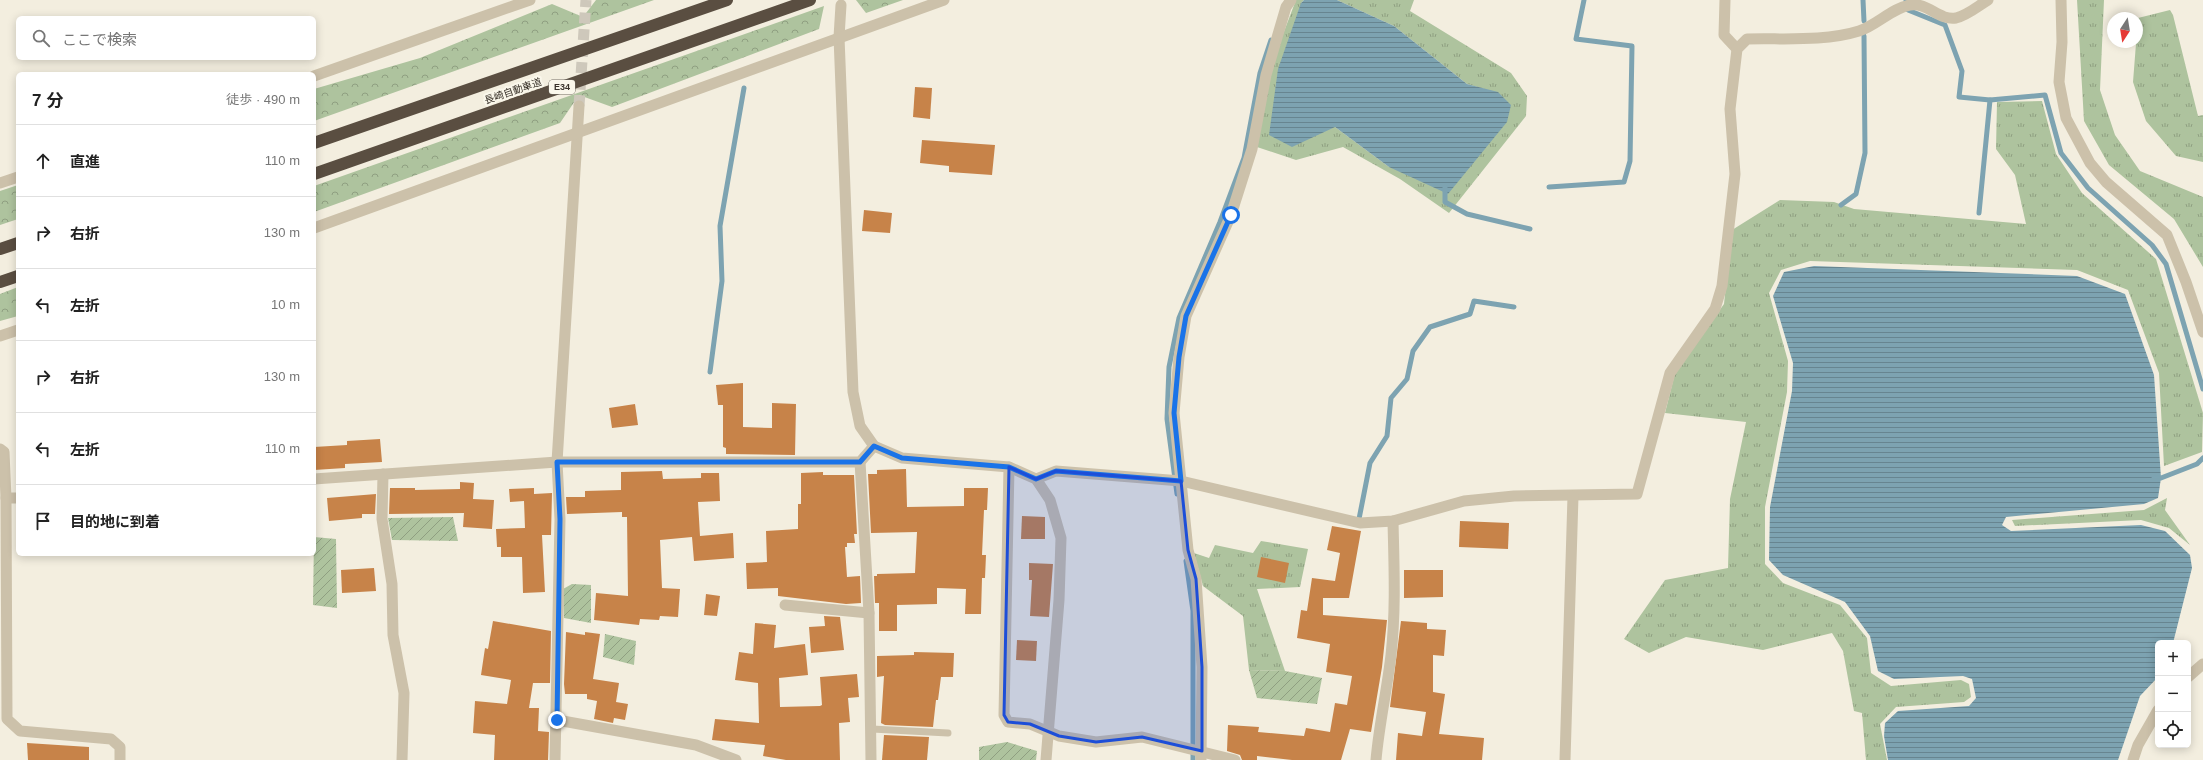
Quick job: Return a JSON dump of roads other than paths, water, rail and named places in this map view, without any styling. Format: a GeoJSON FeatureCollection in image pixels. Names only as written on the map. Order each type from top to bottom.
{"type":"FeatureCollection","features":[{"type":"Feature","properties":{"kind":"highway","name":"長崎自動車道"},"geometry":{"type":"LineString","coordinates":[[316,142],[727,0]]}},
{"type":"Feature","properties":{"kind":"highway","name":"長崎自動車道"},"geometry":{"type":"LineString","coordinates":[[316,173],[810,0]]}},
{"type":"Feature","properties":{"kind":"highway"},"geometry":{"type":"LineString","coordinates":[[0,249],[16,244]]}},
{"type":"Feature","properties":{"kind":"highway"},"geometry":{"type":"LineString","coordinates":[[0,282],[16,277]]}},
{"type":"Feature","properties":{"kind":"street"},"geometry":{"type":"LineString","coordinates":[[316,75],[530,0]]}},
{"type":"Feature","properties":{"kind":"street"},"geometry":{"type":"LineString","coordinates":[[316,227],[944,0]]}},
{"type":"Feature","properties":{"kind":"street"},"geometry":{"type":"LineString","coordinates":[[1201,755],[1202,667],[1196,579],[1188,550],[1174,413],[1179,357],[1186,316],[1231,215],[1252,149],[1266,76],[1286,7],[1291,0]]}},
{"type":"Feature","properties":{"kind":"street"},"geometry":{"type":"LineString","coordinates":[[1724,0],[1724,35],[1737,49]]}},
{"type":"Feature","properties":{"kind":"street"},"geometry":{"type":"LineString","coordinates":[[1036,479],[1056,471],[1181,481],[1360,523],[1393,521],[1464,501],[1514,496],[1637,494],[1670,373],[1715,309],[1722,286],[1735,174],[1730,109],[1737,49],[1747,39],[1826,37],[1860,31],[1905,7],[1922,5],[1942,16],[1955,18],[1965,15],[1988,0]]}},
{"type":"Feature","properties":{"kind":"street"},"geometry":{"type":"LineString","coordinates":[[2061,0],[2062,42],[2060,82],[2066,118],[2090,163],[2102,178],[2167,235],[2184,275],[2203,332]]}},
{"type":"Feature","properties":{"kind":"street"},"geometry":{"type":"LineString","coordinates":[[841,5],[839,37],[853,392],[860,426],[874,446],[902,458],[1009,467],[1036,479],[1050,500],[1061,538],[1050,731],[1046,760]]}},
{"type":"Feature","properties":{"kind":"street"},"geometry":{"type":"LineString","coordinates":[[556,760],[560,519],[557,462],[579,106]]}},
{"type":"Feature","properties":{"kind":"street"},"geometry":{"type":"LineString","coordinates":[[0,183],[16,178]]}},
{"type":"Feature","properties":{"kind":"street"},"geometry":{"type":"LineString","coordinates":[[0,336],[16,331]]}},
{"type":"Feature","properties":{"kind":"street"},"geometry":{"type":"LineString","coordinates":[[871,760],[872,729],[869,613],[860,462],[874,446]]}},
{"type":"Feature","properties":{"kind":"street"},"geometry":{"type":"LineString","coordinates":[[0,449],[4,452],[6,498],[7,719],[20,731],[111,739],[120,747],[120,760]]}},
{"type":"Feature","properties":{"kind":"street"},"geometry":{"type":"LineString","coordinates":[[316,479],[557,462],[860,462]]}},
{"type":"Feature","properties":{"kind":"street"},"geometry":{"type":"LineString","coordinates":[[1009,467],[1004,715],[1008,722],[1030,724],[1059,736],[1096,742],[1142,737],[1186,747],[1201,755],[1235,760]]}},
{"type":"Feature","properties":{"kind":"street"},"geometry":{"type":"LineString","coordinates":[[383,474],[382,519],[392,584],[392,636],[404,693],[402,760]]}},
{"type":"Feature","properties":{"kind":"street"},"geometry":{"type":"LineString","coordinates":[[1565,760],[1573,496]]}},
{"type":"Feature","properties":{"kind":"street"},"geometry":{"type":"LineString","coordinates":[[6,498],[16,498]]}},
{"type":"Feature","properties":{"kind":"street"},"geometry":{"type":"LineString","coordinates":[[1376,760],[1391,655],[1396,594],[1393,521]]}},
{"type":"Feature","properties":{"kind":"street"},"geometry":{"type":"LineString","coordinates":[[785,604],[869,613]]}},
{"type":"Feature","properties":{"kind":"street"},"geometry":{"type":"LineString","coordinates":[[2189,676],[2203,664]]}},
{"type":"Feature","properties":{"kind":"street"},"geometry":{"type":"LineString","coordinates":[[2133,760],[2138,745],[2157,712]]}},
{"type":"Feature","properties":{"kind":"street"},"geometry":{"type":"LineString","coordinates":[[557,720],[696,745],[736,760]]}},
{"type":"Feature","properties":{"kind":"lane"},"geometry":{"type":"LineString","coordinates":[[872,729],[948,733]]}},
{"type":"Feature","properties":{"kind":"water"},"geometry":{"type":"Polygon","coordinates":[[[1304,0],[1337,0],[1394,26],[1467,84],[1498,92],[1511,105],[1507,122],[1448,194],[1389,167],[1335,127],[1292,147],[1269,135],[1278,69],[1301,3],[1304,0]]]}},
{"type":"Feature","properties":{"kind":"water"},"geometry":{"type":"Polygon","coordinates":[[[1814,266],[2077,276],[2125,294],[2154,375],[2161,478],[2158,498],[2144,504],[2006,517],[2002,525],[2011,531],[2141,525],[2165,531],[2190,555],[2192,568],[2174,640],[2155,640],[2155,680],[2140,696],[2118,760],[1888,760],[1884,736],[1885,723],[1898,711],[1969,706],[1976,698],[1972,679],[1963,676],[1894,679],[1878,671],[1870,636],[1845,602],[1783,575],[1769,560],[1770,507],[1792,391],[1793,363],[1773,296],[1784,272],[1814,266]]]}},
{"type":"Feature","properties":{"kind":"waterway"},"geometry":{"type":"LineString","coordinates":[[1549,187],[1624,182],[1630,161],[1632,46],[1576,39],[1584,0]]}},
{"type":"Feature","properties":{"kind":"waterway"},"geometry":{"type":"LineString","coordinates":[[1863,0],[1864,21]]}},
{"type":"Feature","properties":{"kind":"waterway"},"geometry":{"type":"LineString","coordinates":[[1906,0],[1908,10],[1945,25],[1962,71],[1959,97],[1990,100],[2045,95],[2061,153],[2088,188],[2152,245],[2166,264],[2203,389]]}},
{"type":"Feature","properties":{"kind":"waterway"},"geometry":{"type":"LineString","coordinates":[[1841,205],[1856,194],[1865,153],[1864,36]]}},
{"type":"Feature","properties":{"kind":"waterway"},"geometry":{"type":"LineString","coordinates":[[1177,494],[1167,419],[1169,367],[1179,318],[1220,222],[1244,158],[1260,73],[1271,40]]}},
{"type":"Feature","properties":{"kind":"waterway"},"geometry":{"type":"LineString","coordinates":[[710,372],[722,281],[720,226],[744,88]]}},
{"type":"Feature","properties":{"kind":"waterway"},"geometry":{"type":"LineString","coordinates":[[1979,213],[1990,100]]}},
{"type":"Feature","properties":{"kind":"waterway"},"geometry":{"type":"LineString","coordinates":[[1445,187],[1445,202],[1467,214],[1530,229]]}},
{"type":"Feature","properties":{"kind":"waterway"},"geometry":{"type":"LineString","coordinates":[[1359,519],[1370,463],[1387,436],[1391,398],[1407,379],[1413,351],[1430,327],[1470,314],[1474,301],[1514,307]]}},
{"type":"Feature","properties":{"kind":"waterway"},"geometry":{"type":"LineString","coordinates":[[2154,478],[2161,478],[2197,464],[2203,458]]}},
{"type":"Feature","properties":{"kind":"waterway"},"geometry":{"type":"LineString","coordinates":[[1186,561],[1193,611],[1193,760]]}},
{"type":"Feature","properties":{"kind":"tunnel"},"geometry":{"type":"LineString","coordinates":[[579,106],[586,0]]}}]}
